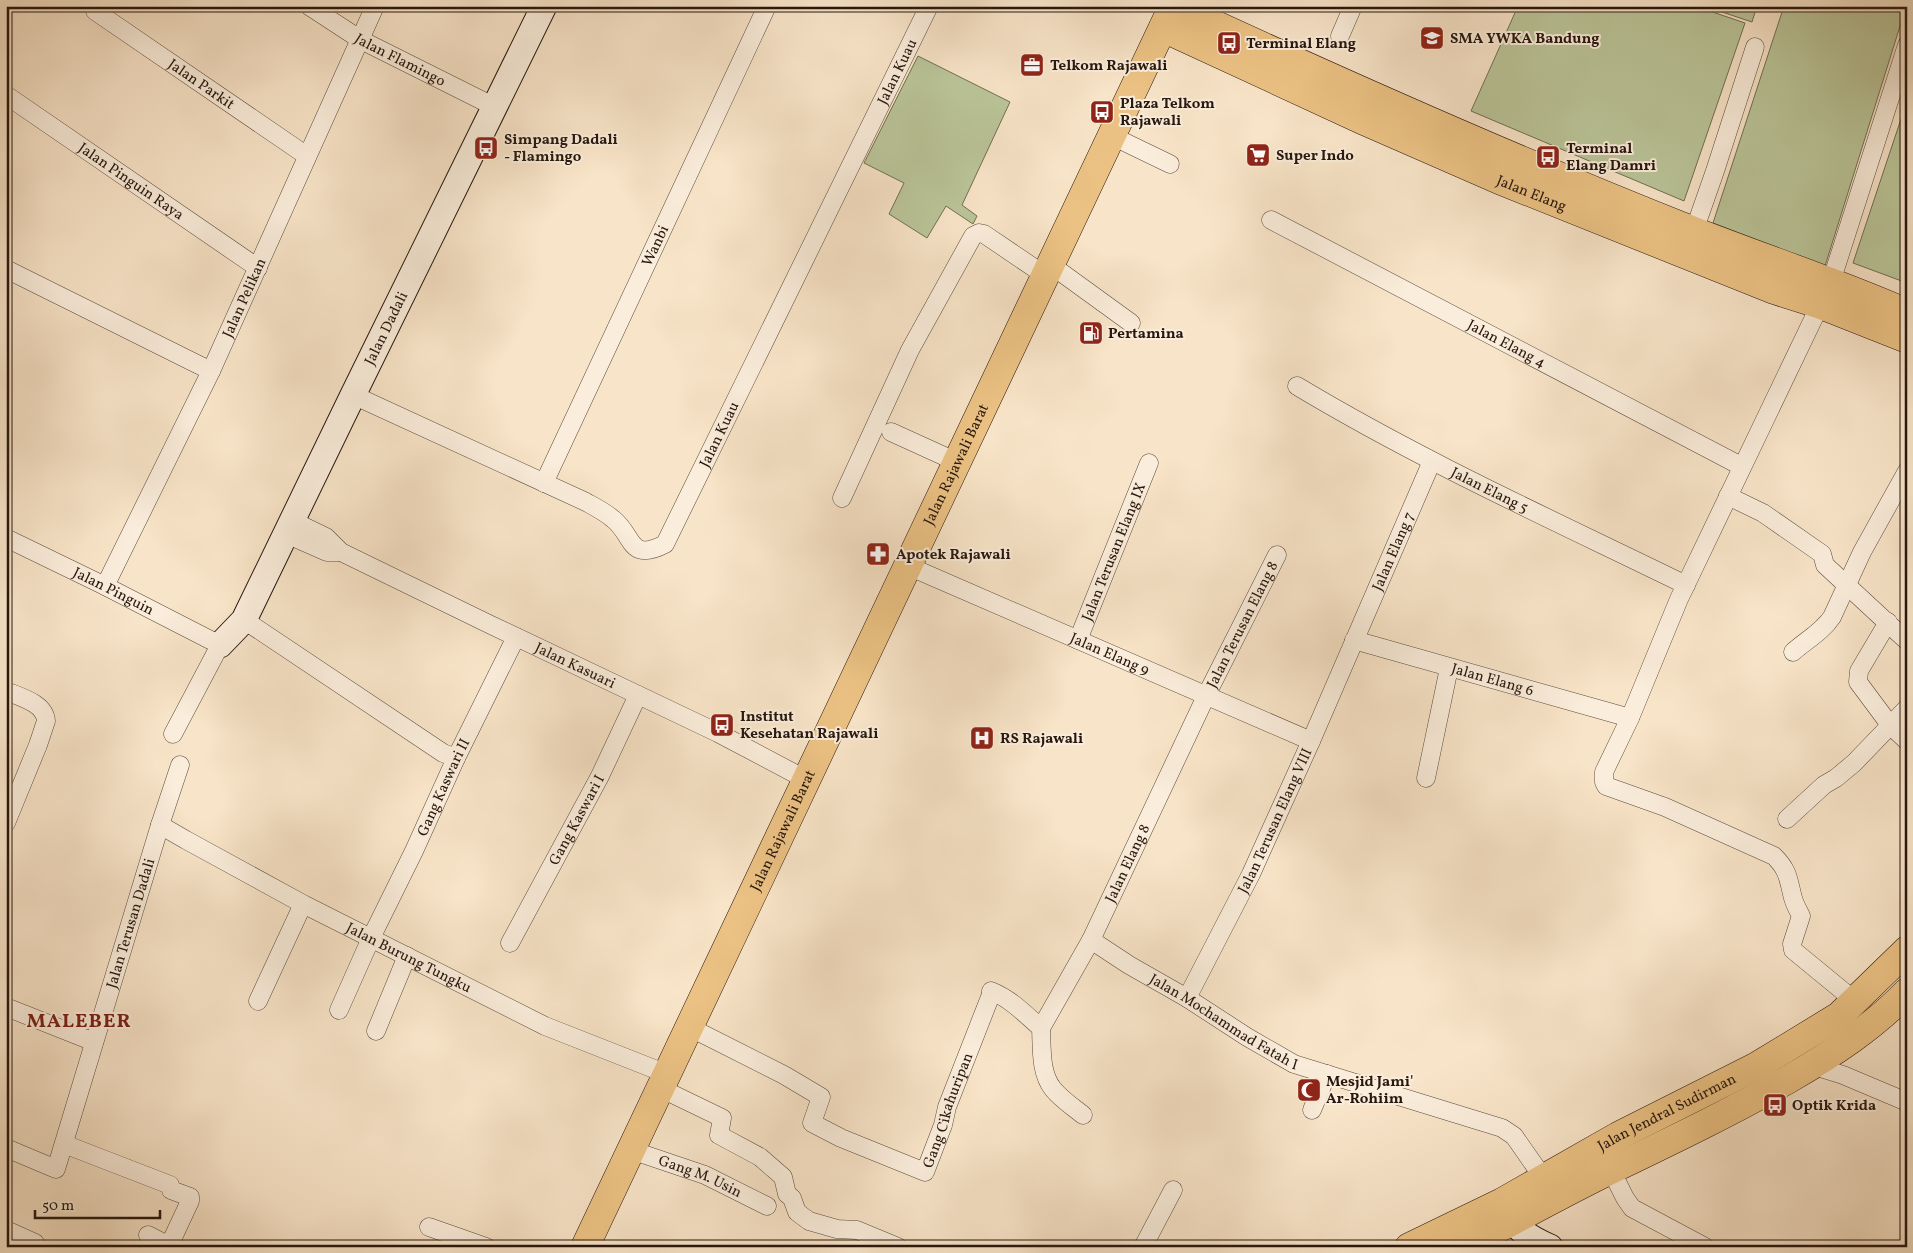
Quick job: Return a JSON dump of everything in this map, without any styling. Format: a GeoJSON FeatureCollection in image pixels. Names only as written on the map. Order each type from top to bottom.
{"type":"FeatureCollection","features":[{"type":"Feature","properties":{"kind":"main road","name":"Jalan Rajawali Barat"},"geometry":{"type":"LineString","coordinates":[[585,1247],[1170,13]]}},
{"type":"Feature","properties":{"kind":"main road","name":"Jalan Elang"},"geometry":{"type":"LineString","coordinates":[[1170,13],[1694,231],[1826,293],[1907,339]]}},
{"type":"Feature","properties":{"kind":"main road","name":"Jalan Elang"},"geometry":{"type":"LineString","coordinates":[[1170,13],[1362,120],[1499,180],[1774,290],[1826,293],[1907,312]]}},
{"type":"Feature","properties":{"kind":"main road","name":"Jalan Jendral Sudirman"},"geometry":{"type":"LineString","coordinates":[[1463,1247],[1544,1180],[1618,1136],[1757,1066],[1839,1016],[1907,950]]}},
{"type":"Feature","properties":{"kind":"main road","name":"Jalan Jendral Sudirman"},"geometry":{"type":"LineString","coordinates":[[1409,1247],[1507,1212],[1610,1170],[1705,1125],[1814,1066],[1859,1035],[1907,992]]}},
{"type":"Feature","properties":{"kind":"street","name":"Jalan Flamingo"},"geometry":{"type":"LineString","coordinates":[[309,6],[361,40],[496,107]]}},
{"type":"Feature","properties":{"kind":"street","name":"Jalan Pelikan"},"geometry":{"type":"LineString","coordinates":[[105,586],[211,370],[376,6]]}},
{"type":"Feature","properties":{"kind":"street","name":"Jalan Dadali"},"geometry":{"type":"LineString","coordinates":[[220,645],[244,620],[352,395],[496,107],[544,6]]}},
{"type":"Feature","properties":{"kind":"street","name":"Wanbi"},"geometry":{"type":"LineString","coordinates":[[544,483],[766,6]]}},
{"type":"Feature","properties":{"kind":"street","name":"Jalan Kuau"},"geometry":{"type":"LineString","coordinates":[[352,395],[586,502],[614,519],[634,546],[643,550],[653,550],[665,544],[929,6]]}},
{"type":"Feature","properties":{"kind":"street"},"geometry":{"type":"LineString","coordinates":[[1340,36],[1353,6]]}},
{"type":"Feature","properties":{"kind":"street","name":"Jalan Parkit"},"geometry":{"type":"LineString","coordinates":[[95,11],[307,156]]}},
{"type":"Feature","properties":{"kind":"street"},"geometry":{"type":"LineString","coordinates":[[1855,1001],[1793,950],[1792,944],[1801,916],[1793,900],[1788,874],[1783,864],[1774,856],[1665,807],[1606,786],[1604,772],[1630,718],[1686,585],[1741,466],[1826,293],[1907,44]]}},
{"type":"Feature","properties":{"kind":"street"},"geometry":{"type":"LineString","coordinates":[[1694,231],[1755,46]]}},
{"type":"Feature","properties":{"kind":"street","name":"Jalan Pinguin Raya"},"geometry":{"type":"LineString","coordinates":[[6,95],[258,268]]}},
{"type":"Feature","properties":{"kind":"street"},"geometry":{"type":"LineString","coordinates":[[1112,136],[1170,164]]}},
{"type":"Feature","properties":{"kind":"street","name":"Jalan Elang 4"},"geometry":{"type":"LineString","coordinates":[[1271,220],[1741,466]]}},
{"type":"Feature","properties":{"kind":"street"},"geometry":{"type":"LineString","coordinates":[[842,498],[910,350],[973,236],[978,232],[1048,271],[1131,323]]}},
{"type":"Feature","properties":{"kind":"street"},"geometry":{"type":"LineString","coordinates":[[6,269],[211,370]]}},
{"type":"Feature","properties":{"kind":"street","name":"Jalan Elang 5"},"geometry":{"type":"LineString","coordinates":[[1297,386],[1344,414],[1432,461],[1686,585]]}},
{"type":"Feature","properties":{"kind":"street"},"geometry":{"type":"LineString","coordinates":[[891,432],[958,462]]}},
{"type":"Feature","properties":{"kind":"street","name":"Jalan Elang 7"},"geometry":{"type":"LineString","coordinates":[[1354,640],[1432,461]]}},
{"type":"Feature","properties":{"kind":"street","name":"Jalan Terusan Elang IX"},"geometry":{"type":"LineString","coordinates":[[1078,640],[1149,463]]}},
{"type":"Feature","properties":{"kind":"street"},"geometry":{"type":"LineString","coordinates":[[1793,652],[1825,627],[1832,617],[1845,586],[1907,471]]}},
{"type":"Feature","properties":{"kind":"street"},"geometry":{"type":"LineString","coordinates":[[1728,496],[1762,513],[1822,554],[1824,565],[1845,586],[1907,640]]}},
{"type":"Feature","properties":{"kind":"street","name":"Jalan Kasuari"},"geometry":{"type":"LineString","coordinates":[[289,528],[326,537],[341,552],[718,732],[807,780]]}},
{"type":"Feature","properties":{"kind":"street","name":"Jalan Pinguin"},"geometry":{"type":"LineString","coordinates":[[6,538],[220,645]]}},
{"type":"Feature","properties":{"kind":"street","name":"Jalan Terusan Elang 8"},"geometry":{"type":"LineString","coordinates":[[1206,694],[1278,555]]}},
{"type":"Feature","properties":{"kind":"street","name":"Jalan Elang 9"},"geometry":{"type":"LineString","coordinates":[[908,566],[1311,741]]}},
{"type":"Feature","properties":{"kind":"street"},"geometry":{"type":"LineString","coordinates":[[244,620],[443,753],[456,758]]}},
{"type":"Feature","properties":{"kind":"street"},"geometry":{"type":"LineString","coordinates":[[1888,622],[1859,671],[1858,678],[1860,687],[1890,725],[1907,741]]}},
{"type":"Feature","properties":{"kind":"street","name":"Gang Kaswari II"},"geometry":{"type":"LineString","coordinates":[[339,1010],[456,758],[516,637]]}},
{"type":"Feature","properties":{"kind":"street","name":"Jalan Elang 6"},"geometry":{"type":"LineString","coordinates":[[1354,640],[1630,718]]}},
{"type":"Feature","properties":{"kind":"street","name":"Jalan Terusan Elang VIII"},"geometry":{"type":"LineString","coordinates":[[1187,998],[1251,874],[1354,640]]}},
{"type":"Feature","properties":{"kind":"street"},"geometry":{"type":"LineString","coordinates":[[173,734],[220,645]]}},
{"type":"Feature","properties":{"kind":"street"},"geometry":{"type":"LineString","coordinates":[[1426,778],[1449,668]]}},
{"type":"Feature","properties":{"kind":"street"},"geometry":{"type":"LineString","coordinates":[[6,691],[41,708],[46,721],[6,823]]}},
{"type":"Feature","properties":{"kind":"street","name":"Jalan Elang 8"},"geometry":{"type":"LineString","coordinates":[[1041,1028],[1091,940],[1206,694]]}},
{"type":"Feature","properties":{"kind":"street","name":"Gang Kaswari I"},"geometry":{"type":"LineString","coordinates":[[510,943],[600,776],[638,695]]}},
{"type":"Feature","properties":{"kind":"street"},"geometry":{"type":"LineString","coordinates":[[1787,819],[1854,762],[1907,708]]}},
{"type":"Feature","properties":{"kind":"street","name":"Jalan Terusan Dadali"},"geometry":{"type":"LineString","coordinates":[[6,1148],[56,1169],[180,764]]}},
{"type":"Feature","properties":{"kind":"street","name":"Jalan Burung Tungku"},"geometry":{"type":"LineString","coordinates":[[160,825],[303,904],[545,1026],[664,1081],[722,1118],[719,1135],[760,1158],[782,1177],[787,1194],[792,1198],[797,1212],[809,1221],[837,1229],[857,1230],[898,1247]]}},
{"type":"Feature","properties":{"kind":"street"},"geometry":{"type":"LineString","coordinates":[[258,1000],[303,904]]}},
{"type":"Feature","properties":{"kind":"street","name":"Jalan Mochammad Fatah I"},"geometry":{"type":"LineString","coordinates":[[1091,940],[1129,965],[1187,998],[1246,1037],[1294,1064],[1502,1128],[1514,1136],[1544,1180]]}},
{"type":"Feature","properties":{"kind":"street"},"geometry":{"type":"LineString","coordinates":[[376,1031],[407,956]]}},
{"type":"Feature","properties":{"kind":"street","name":"Gang Cikahuripan"},"geometry":{"type":"LineString","coordinates":[[689,1027],[784,1075],[822,1097],[812,1123],[841,1138],[925,1172],[943,1125],[947,1107],[991,991],[1014,1003],[1041,1028]]}},
{"type":"Feature","properties":{"kind":"street"},"geometry":{"type":"LineString","coordinates":[[6,1007],[94,1042]]}},
{"type":"Feature","properties":{"kind":"street"},"geometry":{"type":"LineString","coordinates":[[1041,1028],[1046,1078],[1052,1089],[1083,1115]]}},
{"type":"Feature","properties":{"kind":"street"},"geometry":{"type":"LineString","coordinates":[[1814,1066],[1907,1102]]}},
{"type":"Feature","properties":{"kind":"street"},"geometry":{"type":"LineString","coordinates":[[1312,1110],[1328,1074]]}},
{"type":"Feature","properties":{"kind":"street"},"geometry":{"type":"LineString","coordinates":[[64,1144],[170,1185],[171,1190],[190,1197],[190,1201],[170,1246],[148,1235]]}},
{"type":"Feature","properties":{"kind":"street","name":"Gang M. Usin"},"geometry":{"type":"LineString","coordinates":[[631,1150],[705,1174],[767,1206]]}},
{"type":"Feature","properties":{"kind":"street"},"geometry":{"type":"LineString","coordinates":[[1610,1170],[1632,1208],[1705,1247]]}},
{"type":"Feature","properties":{"kind":"street"},"geometry":{"type":"LineString","coordinates":[[1143,1247],[1173,1190]]}},
{"type":"Feature","properties":{"kind":"street"},"geometry":{"type":"LineString","coordinates":[[1507,1212],[1525,1234],[1550,1247]]}},
{"type":"Feature","properties":{"kind":"street"},"geometry":{"type":"LineString","coordinates":[[429,1227],[486,1247]]}},
{"type":"Feature","properties":{"kind":"street"},"geometry":{"type":"LineString","coordinates":[[6,1230],[36,1243],[37,1247]]}},
{"type":"Feature","properties":{"kind":"green space"},"geometry":{"type":"Polygon","coordinates":[[[1518,6],[1695,6],[1745,23],[1684,201],[1471,111],[1518,6]]]}},
{"type":"Feature","properties":{"kind":"green space"},"geometry":{"type":"Polygon","coordinates":[[[1704,6],[1757,6],[1752,22],[1704,6]]]}},
{"type":"Feature","properties":{"kind":"green space"},"geometry":{"type":"Polygon","coordinates":[[[1784,6],[1906,7],[1825,266],[1713,223],[1784,6]]]}},
{"type":"Feature","properties":{"kind":"green space"},"geometry":{"type":"Polygon","coordinates":[[[918,56],[1010,102],[962,205],[977,216],[973,224],[946,206],[927,238],[889,214],[904,183],[864,163],[918,56]]]}},
{"type":"Feature","properties":{"kind":"green space"},"geometry":{"type":"Polygon","coordinates":[[[1907,101],[1907,283],[1853,263],[1907,101]]]}},
{"type":"Feature","properties":{"kind":"place","name":"SMA YWKA Bandung"},"geometry":{"type":"Point","coordinates":[1432,38]}},
{"type":"Feature","properties":{"kind":"place","name":"Terminal Elang"},"geometry":{"type":"Point","coordinates":[1229,43]}},
{"type":"Feature","properties":{"kind":"place","name":"Telkom Rajawali"},"geometry":{"type":"Point","coordinates":[1032,65]}},
{"type":"Feature","properties":{"kind":"place","name":"Plaza Telkom Rajawali"},"geometry":{"type":"Point","coordinates":[1102,112]}},
{"type":"Feature","properties":{"kind":"place","name":"Simpang Dadali - Flamingo"},"geometry":{"type":"Point","coordinates":[486,148]}},
{"type":"Feature","properties":{"kind":"place","name":"Super Indo"},"geometry":{"type":"Point","coordinates":[1258,155]}},
{"type":"Feature","properties":{"kind":"place","name":"Terminal Elang Damri"},"geometry":{"type":"Point","coordinates":[1548,157]}},
{"type":"Feature","properties":{"kind":"place","name":"Pertamina"},"geometry":{"type":"Point","coordinates":[1091,333]}},
{"type":"Feature","properties":{"kind":"place","name":"Apotek Rajawali"},"geometry":{"type":"Point","coordinates":[878,554]}},
{"type":"Feature","properties":{"kind":"place","name":"Institut Kesehatan Rajawali"},"geometry":{"type":"Point","coordinates":[722,725]}},
{"type":"Feature","properties":{"kind":"place","name":"RS Rajawali"},"geometry":{"type":"Point","coordinates":[982,738]}},
{"type":"Feature","properties":{"kind":"place","name":"Mesjid Jami' Ar-Rohiim"},"geometry":{"type":"Point","coordinates":[1309,1090]}},
{"type":"Feature","properties":{"kind":"place","name":"Optik Krida"},"geometry":{"type":"Point","coordinates":[1775,1105]}},
{"type":"Feature","properties":{"kind":"district","name":"MALEBER"},"geometry":{"type":"Point","coordinates":[79,1020]}}]}
